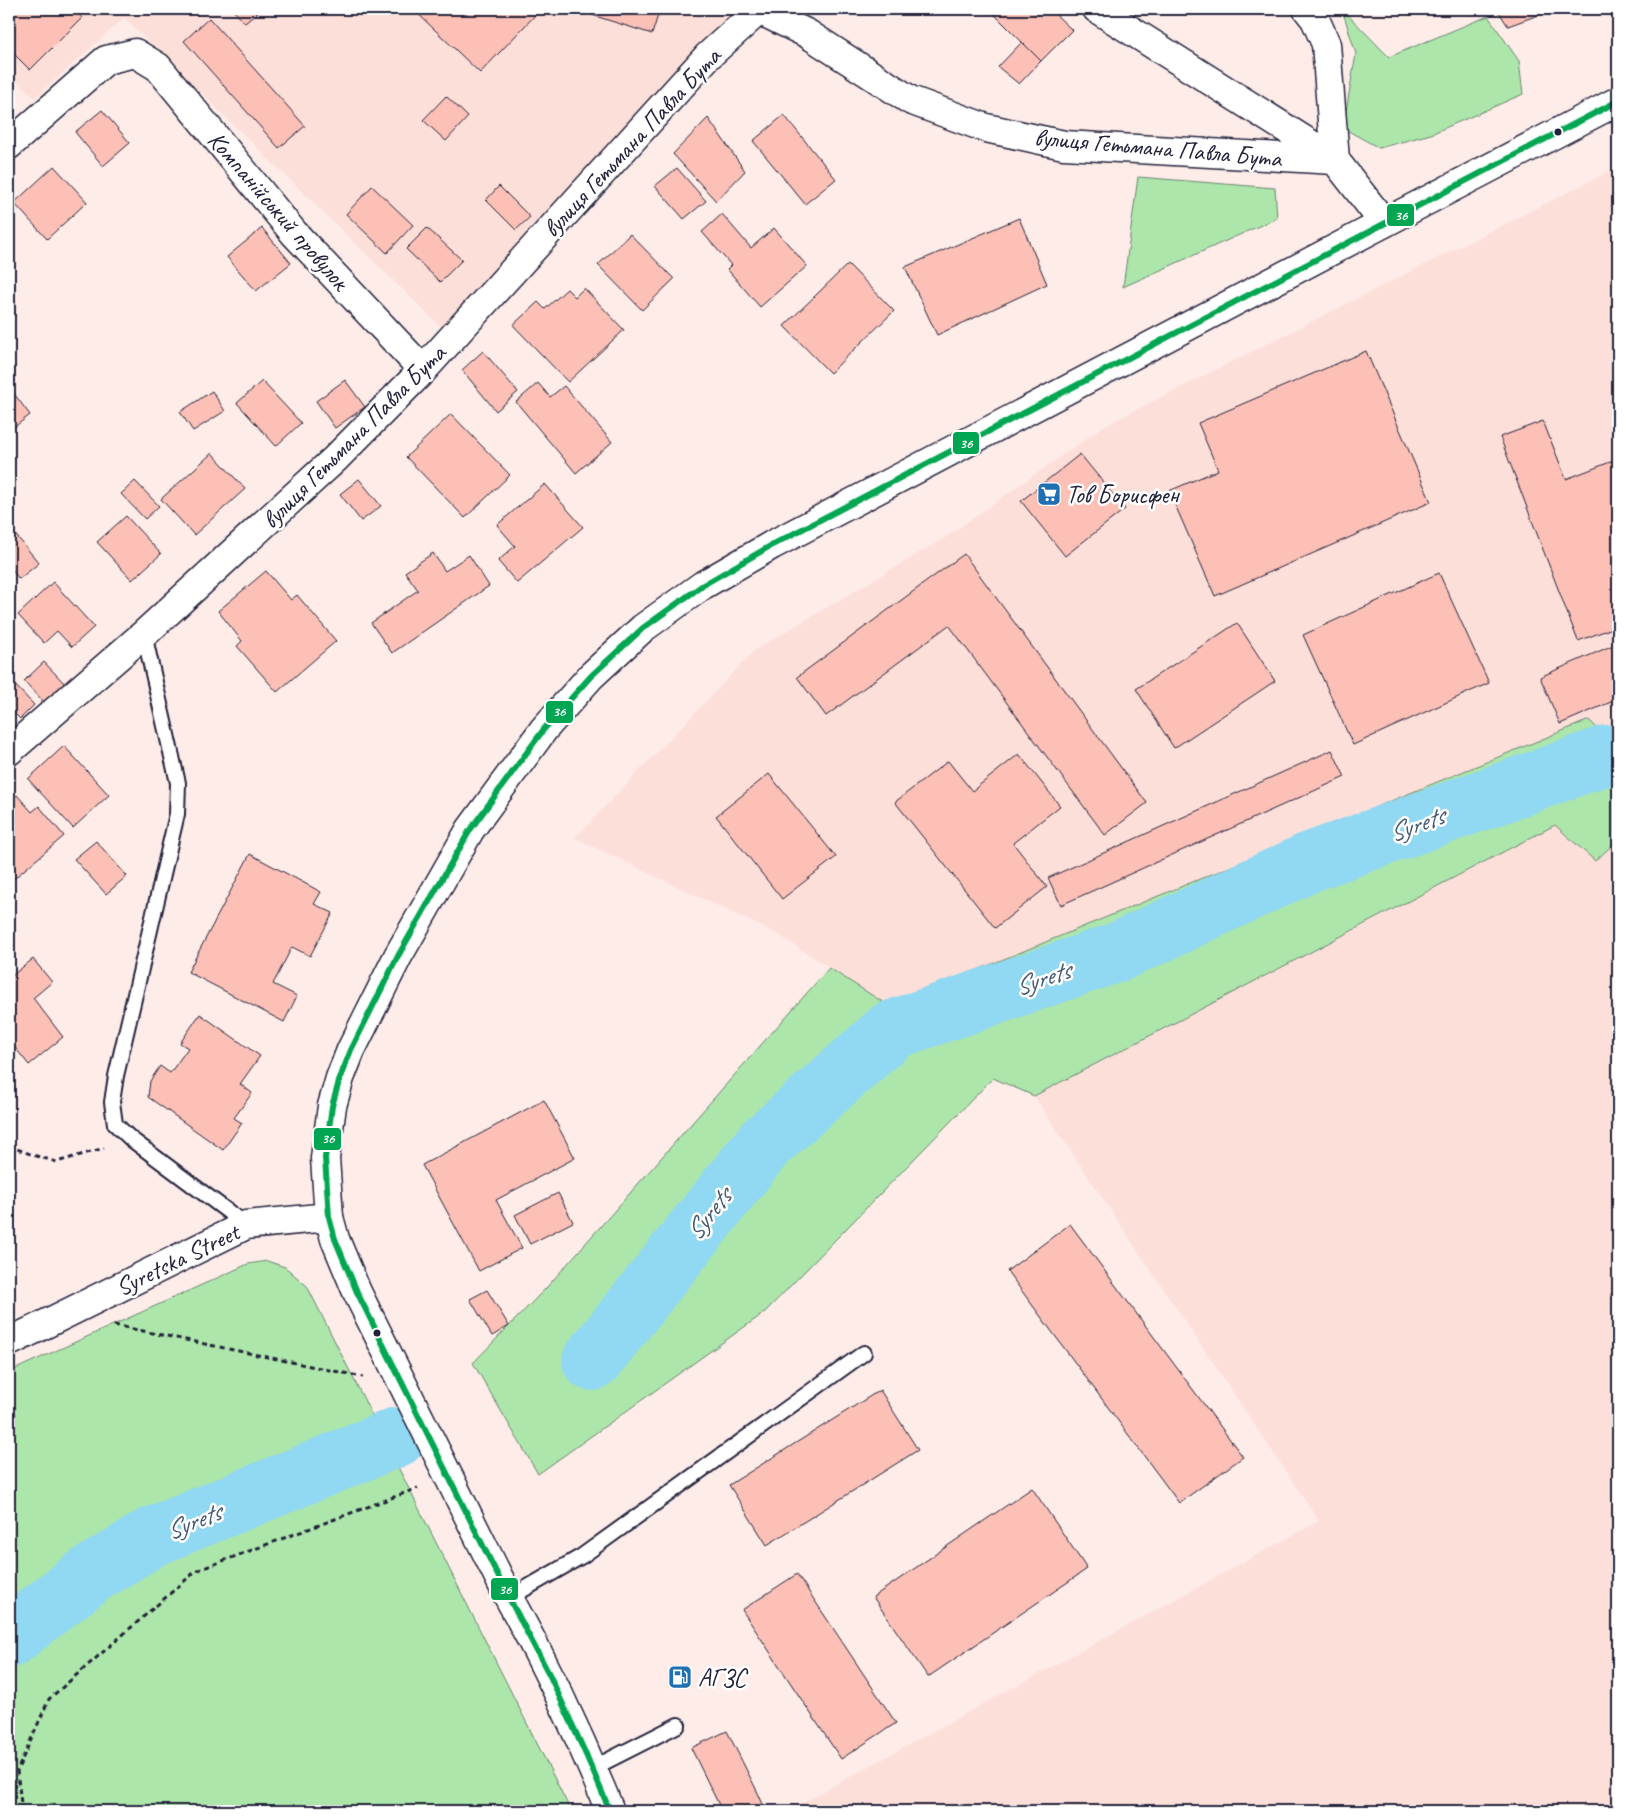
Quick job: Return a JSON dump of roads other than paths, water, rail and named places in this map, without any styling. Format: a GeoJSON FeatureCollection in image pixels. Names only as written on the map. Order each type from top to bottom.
{"type":"FeatureCollection","features":[{"type":"Feature","properties":{"kind":"street","name":"вулиця Гетьмана Павла Бута"},"geometry":{"type":"LineString","coordinates":[[9,751],[144,634],[335,459],[423,370],[708,56],[758,9],[808,34],[910,100],[986,128],[1064,145],[1335,160]]}},
{"type":"Feature","properties":{"kind":"street"},"geometry":{"type":"LineString","coordinates":[[1097,9],[1335,160],[1384,223]]}},
{"type":"Feature","properties":{"kind":"street"},"geometry":{"type":"LineString","coordinates":[[1307,9],[1315,19],[1326,44],[1335,160]]}},
{"type":"Feature","properties":{"kind":"street","name":"Компанійський провулок"},"geometry":{"type":"LineString","coordinates":[[9,145],[106,60],[134,52],[158,67],[294,233],[423,370]]}},
{"type":"Feature","properties":{"kind":"street"},"geometry":{"type":"LineString","coordinates":[[610,1811],[593,1768],[532,1640],[509,1598],[356,1292],[335,1239],[329,1217],[325,1158],[332,1106],[340,1078],[351,1050],[398,956],[470,830],[544,729],[591,676],[643,628],[703,585],[772,545],[1618,101]]}},
{"type":"Feature","properties":{"kind":"street","name":"Syretska Street"},"geometry":{"type":"LineString","coordinates":[[9,1342],[246,1225],[329,1217]]}},
{"type":"Feature","properties":{"kind":"lane"},"geometry":{"type":"LineString","coordinates":[[144,634],[178,783],[178,806],[116,1076],[112,1102],[115,1124],[131,1139],[246,1225]]}},
{"type":"Feature","properties":{"kind":"lane"},"geometry":{"type":"LineString","coordinates":[[509,1598],[582,1556],[864,1353]]}},
{"type":"Feature","properties":{"kind":"lane"},"geometry":{"type":"LineString","coordinates":[[593,1768],[678,1725]]}},
{"type":"Feature","properties":{"kind":"waterway","name":"Syrets"},"geometry":{"type":"LineString","coordinates":[[592,1361],[765,1143],[892,1030],[1118,952],[1310,862],[1607,755]]}},
{"type":"Feature","properties":{"kind":"waterway","name":"Syrets"},"geometry":{"type":"LineString","coordinates":[[9,1638],[87,1577],[152,1537],[397,1437]]}},
{"type":"Feature","properties":{"kind":"place","name":"Тов Борисфен"},"geometry":{"type":"Point","coordinates":[1049,494]}},
{"type":"Feature","properties":{"kind":"place","name":"АГЗС"},"geometry":{"type":"Point","coordinates":[680,1677]}}]}
